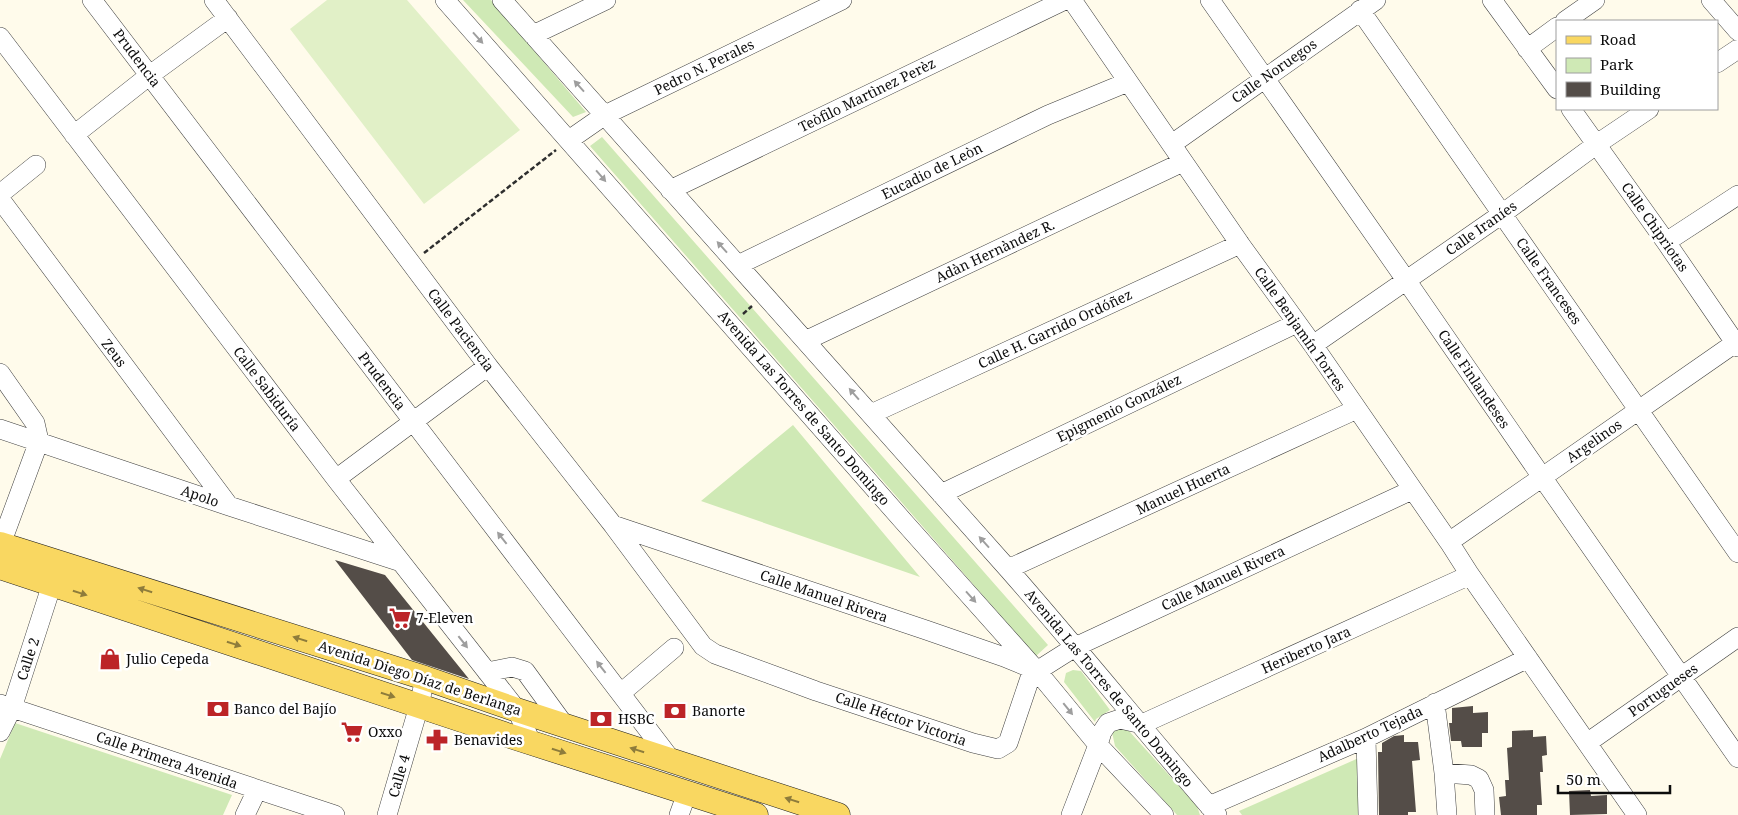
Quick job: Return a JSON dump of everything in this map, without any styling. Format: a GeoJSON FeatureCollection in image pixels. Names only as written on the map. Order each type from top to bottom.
{"type":"FeatureCollection","features":[{"type":"Feature","properties":{"kind":"main road","name":"Avenida Diego Díaz de Berlanga"},"geometry":{"type":"LineString","coordinates":[[0,552],[52,584],[756,815]]}},
{"type":"Feature","properties":{"kind":"main road","name":"Avenida Diego Díaz de Berlanga"},"geometry":{"type":"LineString","coordinates":[[0,552],[425,678],[838,815]]}},
{"type":"Feature","properties":{"kind":"street","name":"Prudencia"},"geometry":{"type":"LineString","coordinates":[[92,0],[672,761]]}},
{"type":"Feature","properties":{"kind":"street","name":"Calle Paciencia"},"geometry":{"type":"LineString","coordinates":[[214,0],[488,366],[614,525],[703,646],[715,654]]}},
{"type":"Feature","properties":{"kind":"street","name":"Avenida Las Torres de Santo Domingo"},"geometry":{"type":"LineString","coordinates":[[444,0],[1035,670],[1098,745],[1164,815]]}},
{"type":"Feature","properties":{"kind":"street","name":"Avenida Las Torres de Santo Domingo"},"geometry":{"type":"LineString","coordinates":[[502,0],[1008,569],[1142,724],[1213,810]]}},
{"type":"Feature","properties":{"kind":"street"},"geometry":{"type":"LineString","coordinates":[[533,35],[606,0]]}},
{"type":"Feature","properties":{"kind":"street","name":"Pedro N. Perales"},"geometry":{"type":"LineString","coordinates":[[569,140],[605,115],[842,0]]}},
{"type":"Feature","properties":{"kind":"street","name":"Teòfilo Martìnez Perèz"},"geometry":{"type":"LineString","coordinates":[[670,190],[1065,0]]}},
{"type":"Feature","properties":{"kind":"street","name":"Calle Benjamín Torres"},"geometry":{"type":"LineString","coordinates":[[1072,0],[1240,244],[1313,344],[1470,575],[1637,815]]}},
{"type":"Feature","properties":{"kind":"street","name":"Calle Finlandeses"},"geometry":{"type":"LineString","coordinates":[[1210,0],[1738,758]]}},
{"type":"Feature","properties":{"kind":"street","name":"Calle Noruegos"},"geometry":{"type":"LineString","coordinates":[[1172,144],[1376,0]]}},
{"type":"Feature","properties":{"kind":"street"},"geometry":{"type":"LineString","coordinates":[[1492,0],[1556,89]]}},
{"type":"Feature","properties":{"kind":"street"},"geometry":{"type":"LineString","coordinates":[[1566,20],[1595,0]]}},
{"type":"Feature","properties":{"kind":"street"},"geometry":{"type":"LineString","coordinates":[[1711,0],[1738,31]]}},
{"type":"Feature","properties":{"kind":"street","name":"Calle Franceses"},"geometry":{"type":"LineString","coordinates":[[1360,10],[1738,553]]}},
{"type":"Feature","properties":{"kind":"street"},"geometry":{"type":"LineString","coordinates":[[74,135],[150,75],[228,18]]}},
{"type":"Feature","properties":{"kind":"street"},"geometry":{"type":"LineString","coordinates":[[1526,49],[1556,28]]}},
{"type":"Feature","properties":{"kind":"street","name":"Calle Sabiduría"},"geometry":{"type":"LineString","coordinates":[[0,37],[336,479],[517,710],[531,742]]}},
{"type":"Feature","properties":{"kind":"street"},"geometry":{"type":"LineString","coordinates":[[1718,62],[1738,49]]}},
{"type":"Feature","properties":{"kind":"street","name":"Eucadio de Leòn"},"geometry":{"type":"LineString","coordinates":[[738,265],[1048,115],[1128,82]]}},
{"type":"Feature","properties":{"kind":"street","name":"Calle Chipriotas"},"geometry":{"type":"LineString","coordinates":[[1572,110],[1737,344]]}},
{"type":"Feature","properties":{"kind":"street","name":"Calle Iraníes"},"geometry":{"type":"LineString","coordinates":[[1313,344],[1502,214],[1597,144],[1648,110]]}},
{"type":"Feature","properties":{"kind":"street","name":"Adàn Hernàndez R."},"geometry":{"type":"LineString","coordinates":[[806,340],[1183,162]]}},
{"type":"Feature","properties":{"kind":"street"},"geometry":{"type":"LineString","coordinates":[[0,194],[36,165]]}},
{"type":"Feature","properties":{"kind":"street"},"geometry":{"type":"LineString","coordinates":[[1666,242],[1738,195]]}},
{"type":"Feature","properties":{"kind":"street","name":"Zeus"},"geometry":{"type":"LineString","coordinates":[[0,199],[228,506]]}},
{"type":"Feature","properties":{"kind":"street","name":"Calle H. Garrido Ordóñez"},"geometry":{"type":"LineString","coordinates":[[871,414],[1240,244]]}},
{"type":"Feature","properties":{"kind":"street","name":"Epigmenio González"},"geometry":{"type":"LineString","coordinates":[[941,494],[1297,323]]}},
{"type":"Feature","properties":{"kind":"street","name":"Argelinos"},"geometry":{"type":"LineString","coordinates":[[1449,542],[1737,344]]}},
{"type":"Feature","properties":{"kind":"street"},"geometry":{"type":"LineString","coordinates":[[336,479],[488,366]]}},
{"type":"Feature","properties":{"kind":"street"},"geometry":{"type":"LineString","coordinates":[[0,373],[35,423],[39,441],[0,552]]}},
{"type":"Feature","properties":{"kind":"street","name":"Manuel Huerta"},"geometry":{"type":"LineString","coordinates":[[1008,569],[1357,409]]}},
{"type":"Feature","properties":{"kind":"street","name":"Apolo"},"geometry":{"type":"LineString","coordinates":[[0,429],[401,562]]}},
{"type":"Feature","properties":{"kind":"street","name":"Calle Manuel Rivera"},"geometry":{"type":"LineString","coordinates":[[614,525],[926,630],[1035,670],[1075,647],[1412,490]]}},
{"type":"Feature","properties":{"kind":"street","name":"Heriberto Jara"},"geometry":{"type":"LineString","coordinates":[[1142,724],[1470,575]]}},
{"type":"Feature","properties":{"kind":"street","name":"Calle 2"},"geometry":{"type":"LineString","coordinates":[[0,732],[6,706],[52,584]]}},
{"type":"Feature","properties":{"kind":"street","name":"Portugueses"},"geometry":{"type":"LineString","coordinates":[[1587,743],[1738,637]]}},
{"type":"Feature","properties":{"kind":"street"},"geometry":{"type":"LineString","coordinates":[[621,693],[674,648]]}},
{"type":"Feature","properties":{"kind":"street","name":"Calle Héctor Victoria"},"geometry":{"type":"LineString","coordinates":[[715,654],[984,747],[998,749],[1008,744],[1035,670]]}},
{"type":"Feature","properties":{"kind":"street","name":"Adalberto Tejada"},"geometry":{"type":"LineString","coordinates":[[1213,810],[1366,738],[1528,658]]}},
{"type":"Feature","properties":{"kind":"street"},"geometry":{"type":"LineString","coordinates":[[487,672],[512,667],[525,671],[565,726]]}},
{"type":"Feature","properties":{"kind":"street","name":"Calle 4"},"geometry":{"type":"LineString","coordinates":[[387,815],[420,706],[425,678]]}},
{"type":"Feature","properties":{"kind":"street"},"geometry":{"type":"LineString","coordinates":[[1435,703],[1447,815]]}},
{"type":"Feature","properties":{"kind":"street","name":"Calle Primera Avenida"},"geometry":{"type":"LineString","coordinates":[[6,706],[334,815]]}},
{"type":"Feature","properties":{"kind":"street"},"geometry":{"type":"LineString","coordinates":[[1071,815],[1102,732],[1108,723],[1120,719],[1142,724]]}},
{"type":"Feature","properties":{"kind":"street"},"geometry":{"type":"LineString","coordinates":[[1366,738],[1368,815]]}},
{"type":"Feature","properties":{"kind":"street"},"geometry":{"type":"LineString","coordinates":[[1444,773],[1479,778],[1484,790],[1485,815]]}},
{"type":"Feature","properties":{"kind":"street"},"geometry":{"type":"LineString","coordinates":[[245,815],[257,790]]}},
{"type":"Feature","properties":{"kind":"street"},"geometry":{"type":"LineString","coordinates":[[679,815],[687,793]]}},
{"type":"Feature","properties":{"kind":"path"},"geometry":{"type":"LineString","coordinates":[[411,263],[569,140]]}},
{"type":"Feature","properties":{"kind":"path"},"geometry":{"type":"LineString","coordinates":[[731,324],[764,295]]}},
{"type":"Feature","properties":{"kind":"green space"},"geometry":{"type":"Polygon","coordinates":[[[327,0],[407,0],[520,130],[424,204],[290,29],[327,0]]]}},
{"type":"Feature","properties":{"kind":"green space"},"geometry":{"type":"Polygon","coordinates":[[[463,0],[491,0],[586,112],[573,117],[463,0]]]}},
{"type":"Feature","properties":{"kind":"green space"},"geometry":{"type":"Polygon","coordinates":[[[602,137],[1048,645],[1036,656],[590,146],[602,137]]]}},
{"type":"Feature","properties":{"kind":"green space"},"geometry":{"type":"Polygon","coordinates":[[[793,425],[920,577],[701,501],[793,425]]]}},
{"type":"Feature","properties":{"kind":"green space"},"geometry":{"type":"Polygon","coordinates":[[[1073,670],[1081,671],[1110,710],[1096,719],[1095,722],[1064,682],[1066,673],[1073,670]]]}},
{"type":"Feature","properties":{"kind":"green space"},"geometry":{"type":"Polygon","coordinates":[[[15,723],[232,795],[223,815],[0,815],[0,759],[15,723]]]}},
{"type":"Feature","properties":{"kind":"green space"},"geometry":{"type":"Polygon","coordinates":[[[1122,728],[1129,731],[1197,806],[1200,815],[1177,815],[1115,746],[1112,732],[1114,729],[1122,728]]]}},
{"type":"Feature","properties":{"kind":"green space"},"geometry":{"type":"Polygon","coordinates":[[[1361,757],[1362,815],[1242,815],[1239,811],[1361,757]]]}},
{"type":"Feature","properties":{"kind":"building","name":"7-Eleven"},"geometry":{"type":"Polygon","coordinates":[[[335,560],[385,575],[469,679],[412,660],[335,560]]]}},
{"type":"Feature","properties":{"kind":"building"},"geometry":{"type":"Polygon","coordinates":[[[1473,706],[1473,713],[1488,712],[1488,733],[1482,733],[1482,747],[1462,747],[1461,741],[1451,741],[1449,723],[1452,723],[1452,708],[1473,706]]]}},
{"type":"Feature","properties":{"kind":"building"},"geometry":{"type":"Polygon","coordinates":[[[1533,730],[1533,737],[1546,736],[1547,755],[1542,756],[1543,772],[1540,772],[1542,805],[1537,805],[1537,815],[1501,815],[1499,797],[1506,796],[1505,780],[1509,780],[1507,748],[1512,747],[1512,731],[1533,730]]]}},
{"type":"Feature","properties":{"kind":"building"},"geometry":{"type":"Polygon","coordinates":[[[1404,735],[1404,742],[1418,742],[1420,760],[1412,761],[1416,812],[1408,812],[1408,815],[1379,815],[1378,752],[1382,752],[1382,743],[1394,736],[1404,735]]]}},
{"type":"Feature","properties":{"kind":"building"},"geometry":{"type":"Polygon","coordinates":[[[1590,790],[1591,796],[1607,795],[1607,814],[1570,815],[1569,791],[1590,790]]]}},
{"type":"Feature","properties":{"kind":"place","name":"7-Eleven"},"geometry":{"type":"Point","coordinates":[400,618]}},
{"type":"Feature","properties":{"kind":"place","name":"Julio Cepeda"},"geometry":{"type":"Point","coordinates":[110,659]}},
{"type":"Feature","properties":{"kind":"place","name":"Banco del Bajío"},"geometry":{"type":"Point","coordinates":[218,709]}},
{"type":"Feature","properties":{"kind":"place","name":"Banorte"},"geometry":{"type":"Point","coordinates":[675,711]}},
{"type":"Feature","properties":{"kind":"place","name":"HSBC"},"geometry":{"type":"Point","coordinates":[601,719]}},
{"type":"Feature","properties":{"kind":"place","name":"Oxxo"},"geometry":{"type":"Point","coordinates":[352,732]}},
{"type":"Feature","properties":{"kind":"place","name":"Benavides"},"geometry":{"type":"Point","coordinates":[437,740]}}]}
